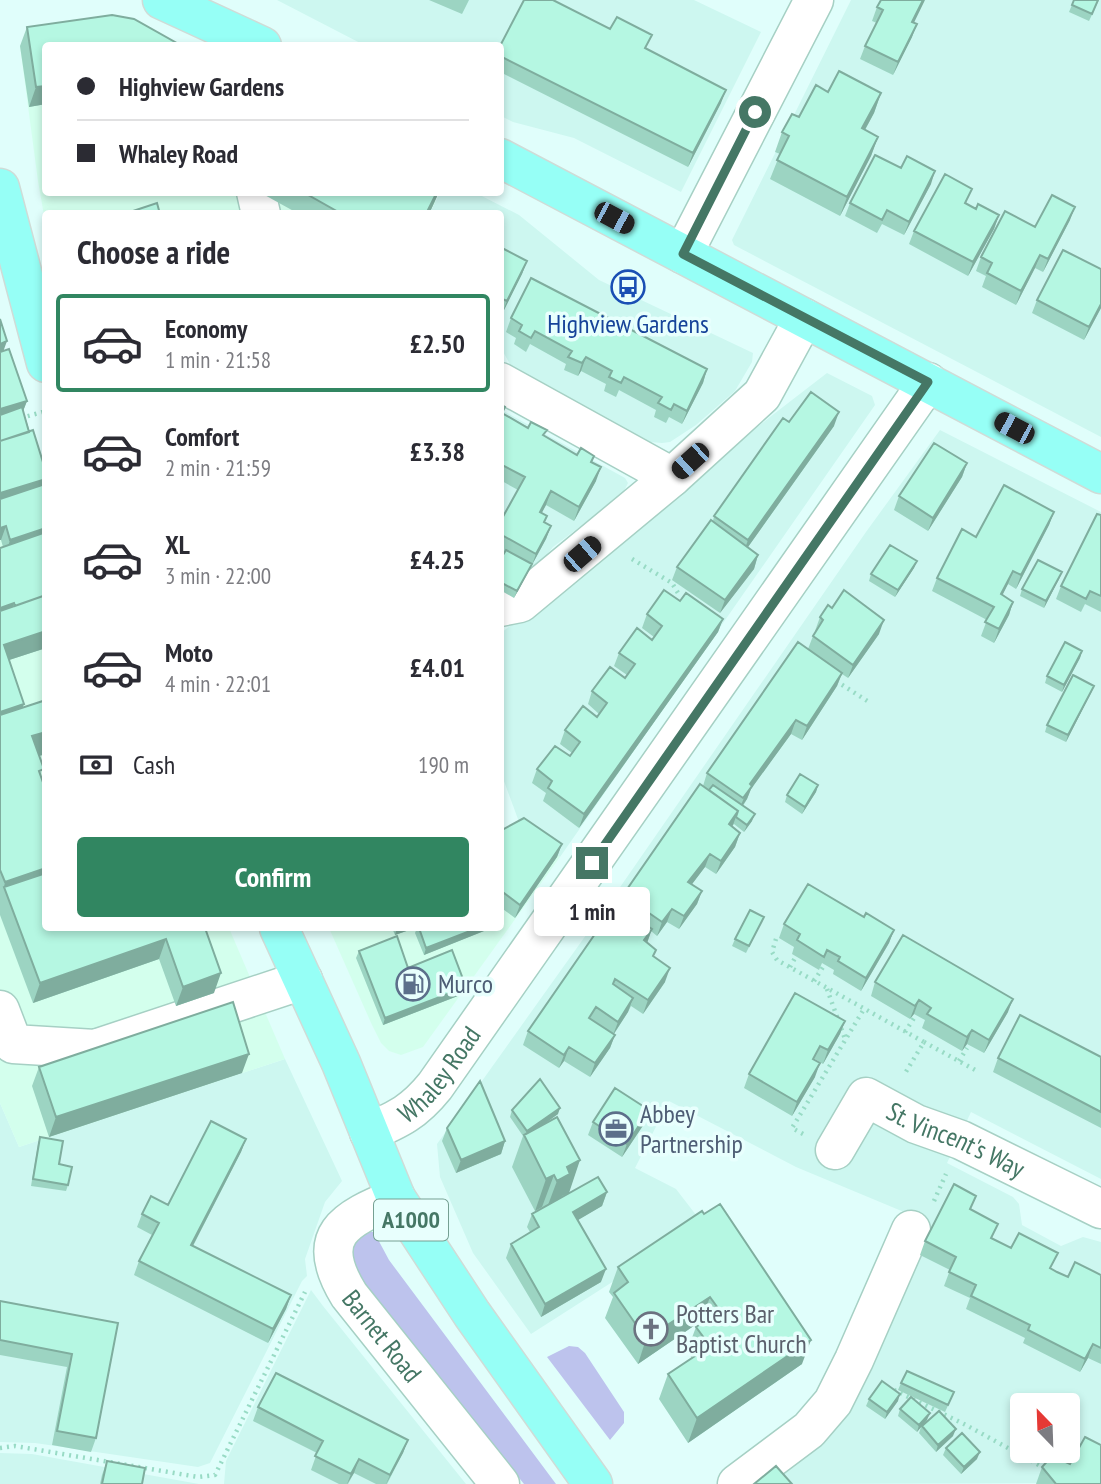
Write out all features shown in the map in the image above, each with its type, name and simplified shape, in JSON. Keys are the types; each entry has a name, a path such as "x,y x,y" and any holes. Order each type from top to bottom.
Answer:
{"main road":[{"path":"162,0 253,42"},
{"path":"504,160 1101,474"},
{"path":"0,188 7,248 42,351"},
{"name":"A1000","path":"280,931 396,1198 472,1314 593,1484"}],"street":[{"path":"683,254 803,4"},
{"path":"504,606 520,603 564,569 672,477 762,395 804,318"},
{"name":"Whaley Road","path":"369,1132 399,1119 420,1105 435,1086 928,382"},
{"path":"504,384 672,477"},
{"path":"0,1010 13,1044 95,1049 303,980"},
{"name":"St. Vincent's Way","path":"835,1150 866,1097 916,1124 961,1140 1101,1209"},
{"name":"Barnet Road","path":"396,1198 351,1219 340,1230 334,1244 336,1272 349,1294 500,1484"},
{"path":"737,1484 808,1430 833,1402 911,1230"}],"path":[{"path":"18,419 42,412"},
{"path":"835,680 869,702"},
{"path":"776,939 772,947 774,957 977,1071"},
{"path":"790,967 795,958"},
{"path":"814,981 823,967"},
{"path":"827,989 846,1039"},
{"path":"905,1032 914,1018"},
{"path":"833,1023 841,1028"},
{"path":"885,1108 925,1033"},
{"path":"958,1061 967,1048"},
{"path":"812,1072 822,1078"},
{"path":"911,1230 925,1223 961,1140"},
{"path":"0,1448 29,1448 198,1477 215,1475 308,1285 336,1272"},
{"path":"851,1367 1052,1472"}],"shaded area":[{"path":"277,0 694,0 761,32 681,192 574,138 504,118 504,42 358,42"},
{"path":"851,0 1101,0 1101,437 734,245 732,240"},
{"path":"42,43 42,196 427,196 436,201 431,210 43,210 20,46"},
{"path":"438,196 482,196 519,215 599,280 753,353 752,362 735,391 696,425 670,442 650,442 511,366 504,353 504,210 431,210"},
{"path":"0,360 42,486 42,931 230,931 285,1059 19,1147 0,1103"},
{"path":"827,373 872,396 875,405 560,857 522,830 504,781 504,631"},
{"path":"504,411 625,478 628,483 622,495 553,547 534,571 504,554"},
{"path":"940,430 1101,512 1101,1179 971,1112 947,1163 1013,1197 1019,1204 1022,1225 1061,1246 1083,1237 1101,1242 1101,1469 1063,1483 766,1484 928,1222 796,1167 669,1101 635,1168 676,1189 703,1224 531,1334 473,1253 440,1177 437,1144 616,893 866,532"},
{"path":"522,830 560,857 423,1047 401,1055 389,1051 381,1043 372,1025 330,931 504,931 504,839"},
{"path":"285,1059 342,1181 325,1202 305,1259 307,1276 302,1281 210,1463 198,1467 35,1443 0,1442 0,1103 19,1147"},
{"path":"366,1232 374,1232 389,1260 556,1484 524,1484 356,1277 351,1244"},
{"path":"311,1290 466,1484 224,1484 226,1461"},
{"path":"569,1346 578,1347 585,1353 624,1412 624,1423 610,1440 547,1357"},
{"path":"0,1453 32,1454 199,1484 0,1484"}],"building":[{"path":"524,0 553,0 610,29 617,17 652,35 645,48 726,90 693,153 504,58 502,42"},
{"path":"881,0 923,0 912,22 917,24 898,62 865,46 883,10 877,7"},
{"path":"1074,0 1098,0 1092,14 1072,5"},
{"path":"112,15 134,19 175,42 42,42 42,86 36,87 27,27"},
{"path":"839,71 881,93 862,128 878,137 847,197 777,160 789,136 782,132 792,114 799,117 816,85 828,92"},
{"path":"875,155 901,168 907,156 935,171 909,222 887,210 882,220 850,203"},
{"path":"945,174 972,189 965,203 976,209 978,204 999,215 973,262 914,231"},
{"path":"1052,195 1075,207 1048,259 1040,255 1021,291 987,273 992,263 981,257 1005,211 1035,227"},
{"path":"310,196 435,196 428,210 335,210"},
{"path":"157,203 159,210 136,210"},
{"path":"504,249 527,261 507,301 504,300"},
{"path":"1063,250 1101,269 1101,304 1089,327 1037,300"},
{"path":"531,278 707,369 687,411 674,404 671,410 658,403 662,397 624,377 621,383 609,377 612,371 586,357 582,363 568,357 572,351 535,331 531,338 519,331 522,325 511,318"},
{"path":"0,319 7,341 0,344"},
{"path":"9,349 27,401 0,409 0,352"},
{"path":"811,392 839,412 748,540 714,516 783,418 789,422"},
{"path":"22,407 29,432 0,441 0,415"},
{"path":"504,414 528,428 531,422 547,430 543,435 577,455 581,448 594,456 591,462 601,467 579,507 551,491 540,512 547,516 544,522 551,526 536,554 504,536 504,515 525,477 504,466"},
{"path":"33,430 42,459 42,480 0,493 0,441"},
{"path":"934,443 967,463 933,518 899,496"},
{"path":"42,485 42,529 10,540 6,526 0,528 0,499"},
{"path":"1004,485 1054,512 1021,575 1013,571 1001,594 1013,602 999,629 985,622 994,607 937,578 962,529 976,537"},
{"path":"1097,514 1101,515 1101,596 1090,591 1086,599 1061,586"},
{"path":"711,520 758,555 725,600 677,567"},
{"path":"42,533 42,596 0,608 0,548"},
{"path":"890,545 917,561 898,590 871,574"},
{"path":"506,550 532,564 517,591 504,584"},
{"path":"1038,560 1062,572 1046,601 1022,589"},
{"path":"664,590 680,601 686,593 723,619 584,814 548,788 552,781 537,769 555,746 570,756 580,742 565,730 583,706 597,717 607,703 592,691 610,667 625,678 635,664 619,653 637,628 652,640 662,626 647,614"},
{"path":"844,590 884,620 853,665 813,636 828,605 832,608"},
{"path":"42,596 42,632 4,645 24,704 0,712 0,611"},
{"path":"798,642 842,673 807,726 796,720 743,798 707,773"},
{"path":"1065,642 1082,651 1064,685 1047,676"},
{"path":"1073,675 1094,686 1068,735 1047,725"},
{"path":"42,701 42,733 32,736 42,764 42,770 39,771 42,780 42,869 5,882 0,870 0,715"},
{"path":"800,774 818,785 805,807 787,795"},
{"path":"700,784 738,811 729,824 740,833 721,861 710,854 688,882 702,891 684,916 672,909 662,922 623,895"},
{"path":"713,785 755,814 747,825 736,817 738,811 709,790"},
{"path":"524,818 562,844 520,905 504,893 504,829"},
{"path":"42,874 42,931 206,931 221,973 183,987 166,939 40,983 4,887"},
{"path":"808,884 864,917 866,913 894,930 866,978 838,961 840,957 827,950 824,957 797,940 800,934 784,924"},
{"path":"615,905 652,929 644,940 656,950 653,956 670,968 648,1000 615,979 613,984 633,998 618,1022 596,1007 589,1018 615,1035 595,1063 569,1047 564,1055 528,1031"},
{"path":"750,910 764,917 749,946 735,939"},
{"path":"420,931 470,931 426,948"},
{"path":"903,935 1013,999 989,1040 972,1030 967,1037 927,1014 931,1008 919,1000 915,1006 875,982"},
{"name":"Murco","path":"397,936 408,968 452,950 466,987 385,1018 359,951"},
{"path":"795,993 845,1021 828,1050 820,1046 813,1059 820,1063 797,1102 749,1074"},
{"path":"233,1002 249,1054 56,1117 39,1067"},
{"path":"1020,1015 1101,1057 1101,1112 998,1058"},
{"path":"540,1079 560,1108 527,1131 512,1110"},
{"path":"480,1081 505,1141 461,1160 447,1128"},
{"path":"615,1088 649,1110 627,1144 593,1122"},
{"path":"557,1117 580,1160 567,1167 570,1174 557,1181 554,1175 546,1179 524,1135"},
{"path":"211,1121 246,1139 191,1245 291,1295 273,1329 139,1261 159,1223 142,1214 151,1196 168,1205"},
{"path":"40,1137 63,1141 59,1164 72,1167 68,1185 33,1179"},
{"path":"598,1177 607,1192 573,1212 606,1269 545,1304 511,1244 539,1227 532,1214"},
{"path":"954,1184 976,1196 970,1209 998,1224 991,1238 1011,1248 1019,1233 1058,1253 1050,1268 1057,1272 1068,1277 1075,1262 1101,1275 1101,1348 1093,1344 1085,1359 1028,1330 1030,1325 971,1296 976,1285 949,1272 956,1257 925,1241"},
{"name":"Potters Bar Baptist Church","path":"720,1204 811,1340 697,1418 668,1374 710,1346 696,1327 720,1311 710,1297 646,1339 614,1293 628,1282 618,1267 702,1211 704,1214"},
{"path":"0,1301 118,1323 96,1438 57,1431 72,1354 0,1340"},
{"path":"907,1371 954,1392 948,1405 901,1383"},
{"path":"276,1373 408,1440 390,1475 359,1459 351,1474 315,1456 323,1441 258,1407"},
{"path":"882,1381 900,1394 887,1412 869,1399"},
{"path":"911,1397 930,1413 919,1425 900,1409"},
{"path":"939,1411 956,1429 938,1445 922,1426"},
{"path":"962,1433 980,1452 964,1467 946,1448"},
{"path":"1085,1437 1101,1445 1101,1484 1056,1484 1042,1467 1046,1463 1080,1463 1080,1446"},
{"path":"107,1461 145,1468 142,1484 102,1484"},
{"path":"776,1466 792,1484 754,1484"}],"place":[{"name":"Highview Gardens","path":"628,287"},
{"name":"Murco","path":"413,984"},
{"name":"Abbey Partnership","path":"616,1129"},
{"name":"Potters Bar Baptist Church","path":"651,1329"}],"route":[{"path":"592,863 928,382 683,254 755,112"}]}
